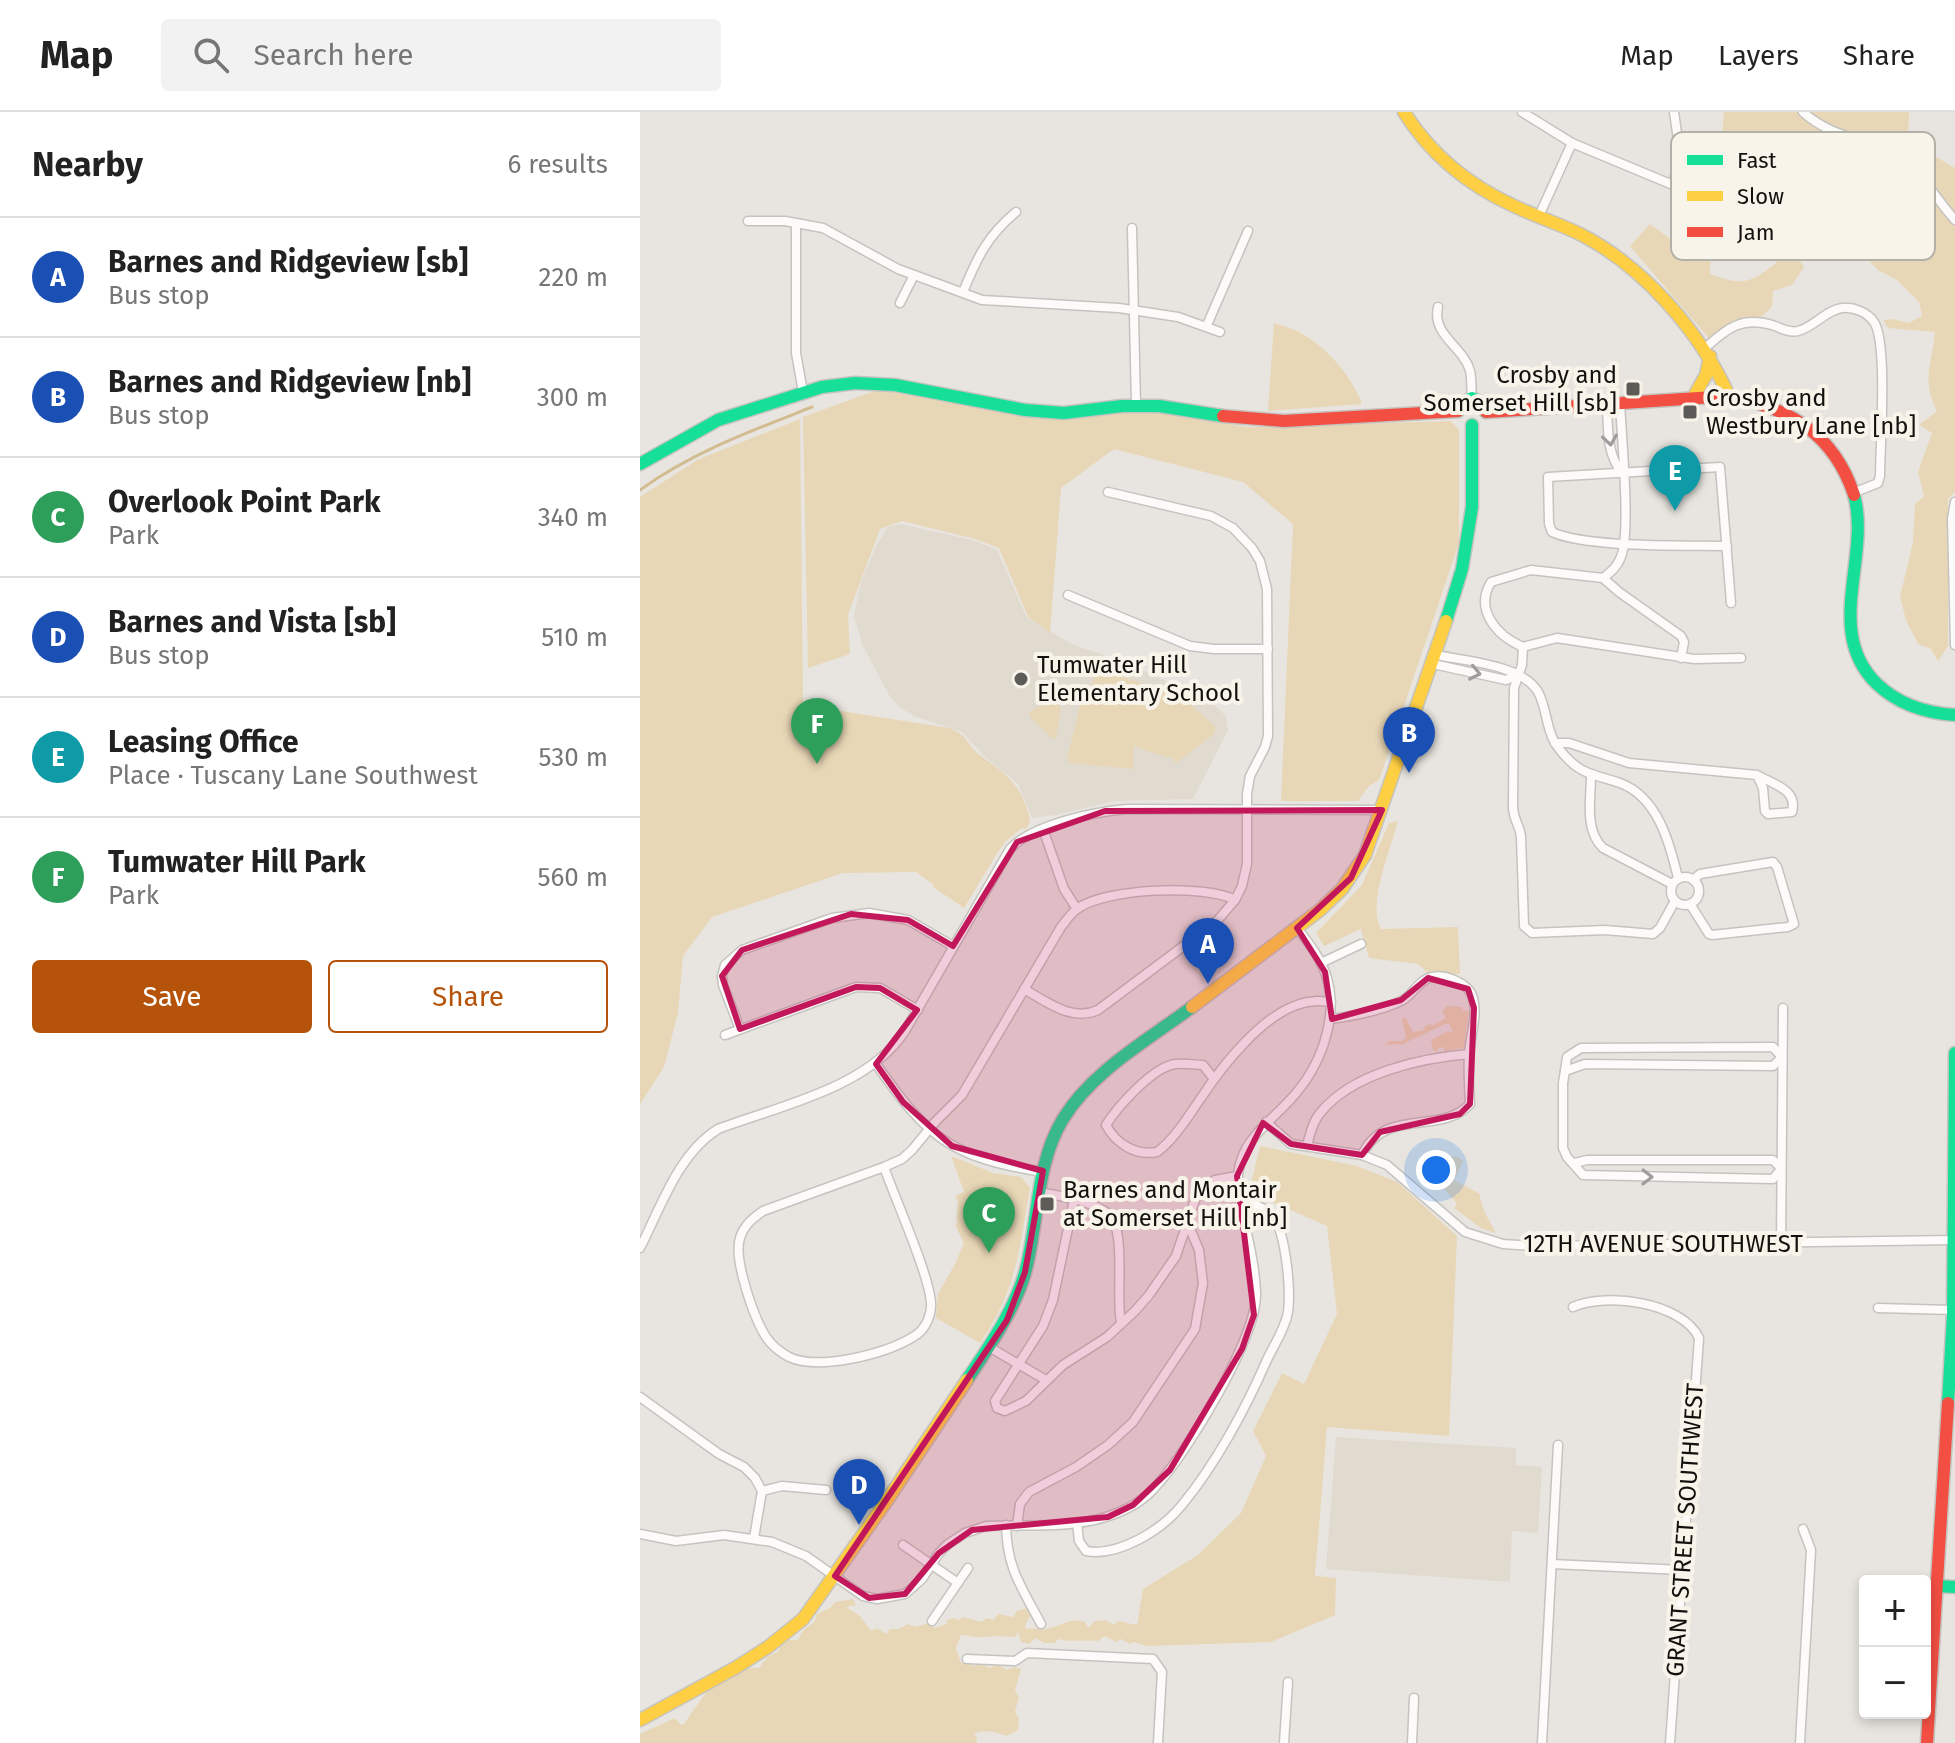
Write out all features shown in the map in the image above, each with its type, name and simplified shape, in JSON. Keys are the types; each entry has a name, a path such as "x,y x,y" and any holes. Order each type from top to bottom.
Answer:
{"street":[{"path":"1404,112 1446,164 1504,202 1593,240 1615,255 1642,279 1707,352 1722,374 1729,396"},
{"path":"1522,112 1572,143 1671,184"},
{"path":"1674,112 1677,132"},
{"path":"1803,112 1831,132"},
{"path":"1539,216 1572,143"},
{"path":"1935,195 1955,220"},
{"path":"963,292 978,257 995,230 1016,212"},
{"path":"748,221 796,223 823,228 898,269 982,300 1134,310 1178,317 1220,332"},
{"path":"796,223 796,353 803,392"},
{"path":"1132,228 1136,405"},
{"path":"1207,325 1248,231"},
{"path":"900,303 914,275"},
{"path":"1438,307 1436,315 1444,335 1463,356 1470,370 1472,398"},
{"path":"1693,398 1706,375 1707,352 1722,334 1746,321 1757,320 1789,332 1799,331 1834,310 1843,308 1865,313 1874,321 1881,346 1880,476 1878,483 1853,493"},
{"path":"640,464 718,420 803,392 855,383 895,385 1025,410 1064,413 1136,405 1284,421 1458,411"},
{"path":"1486,412 1729,396 1751,399 1795,416 1817,434 1833,453 1853,493 1858,527 1851,631 1857,652 1874,679 1904,705 1941,715 1955,715"},
{"path":"1472,398 1483,403 1486,412 1483,421 1472,425 1461,420 1458,411 1461,403 1472,398"},
{"path":"1603,578 1621,558 1625,543 1625,460 1613,402"},
{"path":"640,1720 768,1647 803,1619 835,1576 1007,1320 1021,1287 1042,1172 1055,1133 1065,1114 1088,1086 1297,928 1331,901 1351,878 1365,855 1382,810 1462,569 1472,507 1472,425"},
{"path":"1727,546 1625,543 1561,537 1552,532 1549,524 1548,477 1720,467 1727,546 1731,603"},
{"path":"1024,989 1068,1012 1093,1013 1217,921 1235,900 1246,871 1250,776 1268,736 1268,602 1260,561 1245,538 1223,521 1108,492"},
{"path":"1955,502 1952,519 1955,645"},
{"path":"1681,658 1684,642 1681,636 1603,578 1531,570 1491,582 1484,594 1487,615 1501,633 1523,647 1557,638 1681,658 1741,658"},
{"path":"1068,595 1190,646 1268,649"},
{"path":"1523,647 1514,700 1513,808 1514,822 1520,829 1521,837 1524,926 1527,931 1605,930 1653,934 1660,928 1675,901"},
{"path":"1434,660 1509,669 1535,686 1546,725 1570,762 1591,775 1630,787 1644,800 1665,833 1675,881 1671,892 1675,901 1683,905 1696,900 1699,892 1693,880 1685,877 1675,881 1603,848 1591,833 1591,775"},
{"path":"1555,743 1569,743 1629,763 1757,775 1792,796 1792,812 1768,814 1765,811 1763,788 1757,775"},
{"path":"640,1248 685,1159 703,1138 718,1129 848,1081 876,1064 898,1042 1010,849 1026,835 1116,810 1382,810"},
{"path":"1043,829 1058,875 1077,909"},
{"path":"1690,904 1712,935 1794,924 1773,862 1700,874 1693,880"},
{"path":"884,1167 930,1291 930,1317 914,1337 867,1354 819,1363 792,1358 777,1349 761,1327 739,1265 740,1236 753,1218 763,1211 902,1159 962,1095 1061,927 1077,909 1101,897 1131,892 1215,892 1235,900"},
{"path":"740,1029 722,976 725,965 742,950 832,918 869,913 908,920 953,946"},
{"path":"640,1534 676,1541 724,1535 754,1538 789,1547 869,1598 899,1596 922,1579 948,1544 965,1533 986,1526 1077,1523 1108,1517 1133,1505 1155,1488 1170,1470 1242,1349 1254,1315 1256,1293 1237,1176 1248,1143 1302,1086 1316,1060 1330,1019 1330,987 1321,963 1297,928"},
{"path":"1321,963 1361,944"},
{"path":"1330,1019 1393,1004 1408,996 1428,978 1440,976 1463,985 1471,992 1474,1020 1469,1054 1470,1104 1460,1114 1395,1126 1380,1132 1362,1155"},
{"path":"725,1035 856,987 880,988 918,1010"},
{"path":"1214,1079 1203,1065 1173,1064 1163,1068 1129,1097 1106,1125 1111,1134 1131,1150 1142,1154 1157,1152 1243,1046 1282,1011 1311,1001 1331,1002"},
{"path":"1781,1244 1783,1008"},
{"path":"1781,1169 1773,1179 1583,1175 1563,1148 1563,1083 1567,1057 1581,1048 1773,1047 1782,1057"},
{"path":"1927,1743 1953,1310 1955,1053"},
{"path":"1307,1146 1320,1112 1362,1082 1404,1065 1469,1054"},
{"path":"1565,1071 1585,1064 1773,1066 1782,1057"},
{"path":"876,1064 929,1131 952,1146 982,1159 1042,1172"},
{"name":"12TH AVENUE SOUTHWEST","path":"1266,1122 1291,1144 1362,1155 1387,1165 1465,1232 1503,1244 1781,1244 1954,1240"},
{"path":"1575,1163 1587,1160 1773,1160 1781,1169"},
{"path":"1074,1200 1053,1300 1043,1326 995,1401 997,1408 1005,1411 1026,1401 1063,1365 1107,1337 1149,1295 1167,1272 1196,1197 1207,1185 1225,1177 1237,1176"},
{"path":"1039,1192 1108,1212 1117,1224 1118,1308 1121,1322"},
{"path":"1077,1523 1079,1541 1086,1551 1096,1553 1129,1543 1170,1517 1196,1486 1258,1382 1288,1312 1288,1273 1276,1222 1269,1213 1254,1204 1240,1202"},
{"path":"1017,1526 1020,1504 1029,1492 1076,1467 1108,1445 1133,1422 1195,1329 1203,1283 1199,1250 1188,1223"},
{"name":"GRANT STREET SOUTHWEST","path":"1573,1307 1628,1300 1687,1320 1699,1338 1670,1743"},
{"path":"1878,1308 1953,1310"},
{"path":"989,1347 1046,1380"},
{"path":"640,1397 719,1454 744,1467 755,1478 762,1491 754,1538"},
{"path":"1542,1743 1558,1445"},
{"path":"762,1491 782,1486 826,1490"},
{"path":"1006,1525 1007,1553 1012,1568 1041,1624"},
{"path":"1800,1743 1811,1550 1803,1529"},
{"path":"903,1545 958,1583"},
{"path":"1552,1564 1682,1570"},
{"path":"932,1621 968,1568"},
{"path":"1937,1586 1955,1587"},
{"path":"967,1659 1015,1661 1027,1653 1153,1659 1162,1672 1158,1743"},
{"path":"1284,1743 1288,1682"},
{"path":"1412,1743 1414,1698"}],"highlighted area":[{"path":"1382,810 1351,878 1297,928 1325,972 1332,1019 1401,1000 1428,978 1468,989 1474,1008 1470,1104 1460,1114 1380,1132 1362,1155 1291,1144 1263,1123 1237,1176 1254,1315 1242,1349 1170,1470 1133,1505 1108,1517 972,1530 939,1553 905,1594 869,1598 835,1576 1007,1320 1025,1272 1043,1171 952,1146 903,1102 876,1064 917,1010 880,988 856,987 740,1029 722,976 742,950 851,914 908,920 953,946 1017,842 1105,811"}],"shaded area":[{"path":"1724,112 1909,112 1908,132 1722,132"},
{"path":"1935,156 1955,168 1955,492 1948,499 1948,646 1938,661 1931,649 1918,644 1906,620 1900,597 1913,542 1915,504 1924,496 1918,472 1932,433 1919,425 1937,411 1929,381 1935,332 1888,328 1883,320 1909,323 1922,316 1919,302 1897,280 1878,270 1868,260 1935,260"},
{"path":"1650,224 1671,239 1671,260 1711,260 1710,274 1721,278 1744,281 1759,276 1776,263 1775,260 1799,260 1804,267 1792,285 1773,291 1772,307 1757,320 1746,321 1712,342 1630,246"},
{"path":"1274,323 1299,332 1328,354 1351,383 1362,404 1268,411"},
{"path":"880,389 1024,417 1085,417 1136,409 1248,427 1451,421 1459,430 1459,543 1379,780 1369,786 1358,801 1281,801 1293,524 1243,482 1114,449 1061,488 1050,633 1028,617 999,548 902,521 880,529 848,615 850,654 808,668 803,417"},
{"path":"800,419 803,705 955,731 1013,783 1026,806 1029,823 1026,829 1022,828 1005,842 964,908 916,872 843,873 712,917 683,956 678,1013 664,1067 640,1104 640,497 697,460"},
{"name":"Tumwater Hill Elementary School","path":"901,524 976,541 997,550 1027,618 1074,645 1125,662 1211,702 1226,716 1228,730 1193,799 1114,801 1032,818 1018,784 984,756 962,732 914,716 899,707 889,695 862,644 854,616 861,582 877,544 888,527"},
{"path":"1098,668 1189,700 1215,726 1215,733 1176,763 1170,756 1168,758 1134,746 1133,769 1070,763 1067,759 1082,697 1087,698"},
{"path":"1054,700 1061,708 1056,737 1053,739 1030,717 1029,712"},
{"path":"1398,821 1378,891 1377,918 1381,929 1458,927 1460,974 1428,973 1418,964 1369,958 1361,929 1324,946 1316,933 1362,885 1389,823"},
{"path":"1447,1006 1469,1010 1464,1048 1433,1050 1431,1040 1448,1031 1453,1033 1449,1024 1403,1044 1382,1045 1388,1044 1388,1041 1402,1041 1406,1037 1402,1019 1405,1017 1413,1032 1425,1030 1424,1027 1446,1018 1442,1011"},
{"path":"1260,1146 1357,1166 1397,1182 1457,1236 1449,1436 1327,1427 1315,1576 1336,1578 1335,1615 1271,1642 1147,1646 1134,1642 1130,1644 1121,1639 1116,1642 1105,1636 1098,1641 1059,1639 1054,1643 1044,1643 1035,1638 1029,1644 1021,1642 1018,1632 1015,1637 961,1635 956,1648 961,1663 966,1661 973,1666 981,1664 989,1668 998,1665 1007,1670 1014,1667 1021,1669 1015,1690 1019,1698 1015,1711 1019,1719 1018,1730 1007,1735 974,1733 976,1743 640,1743 640,1734 675,1718 681,1725 685,1723 707,1691 733,1677 739,1668 759,1668 768,1656 778,1652 784,1640 798,1640 804,1629 815,1622 816,1615 835,1602 853,1599 856,1605 846,1607 860,1616 871,1631 877,1628 886,1634 890,1629 899,1629 908,1624 916,1627 929,1623 935,1628 954,1618 964,1617 982,1622 987,1618 994,1620 998,1614 1013,1617 1017,1611 1026,1608 1031,1614 1026,1629 1046,1629 1074,1621 1085,1622 1088,1628 1095,1621 1106,1620 1114,1625 1118,1621 1137,1625 1143,1589 1198,1555 1241,1513 1266,1456 1253,1431 1282,1373 1304,1384 1337,1314 1327,1226 1249,1192"},
{"path":"1441,1149 1463,1161 1454,1180 1480,1194 1483,1209 1496,1233 1481,1228 1454,1208 1457,1203 1442,1185 1438,1164 1431,1158 1441,1154"},
{"path":"951,1156 993,1173 1021,1177 1030,1188 1015,1269 1002,1305 980,1343 936,1318 938,1294 964,1243 956,1227 958,1201 955,1196 964,1192"},
{"path":"1336,1437 1516,1448 1516,1465 1542,1467 1538,1533 1512,1531 1510,1582 1326,1569"}],"waterway":[{"path":"640,490 702,453 812,407"}],"traffic: fast":[{"path":"640,464 718,420 822,387 855,383 895,385 1025,410 1064,413 1122,406 1159,406 1223,416"},
{"path":"1458,411 1461,403 1472,398 1483,403 1486,412"},
{"path":"1446,621 1462,569 1472,507 1472,425"},
{"path":"1854,495 1858,519 1850,618 1853,641 1861,663 1877,684 1903,703 1955,715"},
{"path":"967,1380 1000,1328 1020,1288 1030,1254 1042,1174 1063,1119 1105,1071 1192,1007"},
{"path":"1948,1403 1953,1314 1955,1053"},
{"path":"1937,1586 1955,1587"}],"traffic: slow":[{"path":"1404,112 1426,142 1466,178 1514,206 1582,235 1649,284 1703,348 1729,396"},
{"path":"1693,398 1706,375 1710,356"},
{"path":"1192,1007 1320,910 1342,889 1365,855 1446,621"},
{"path":"640,1720 735,1668 803,1619 967,1380"}],"traffic: jam":[{"path":"1486,412 1729,396 1771,408 1807,427 1835,455 1854,495"},
{"path":"1223,416 1284,421 1458,411"},
{"path":"1927,1743 1948,1403"}],"place":[{"name":"Crosby and Somerset Hill [sb]","path":"1633,389"},
{"name":"Crosby and Westbury Lane [nb]","path":"1690,412"},
{"name":"Leasing Office","path":"1675,511"},
{"name":"Tumwater Hill Elementary School","path":"1021,679"},
{"name":"Tumwater Hill Park","path":"817,764"},
{"name":"Barnes and Ridgeview [nb]","path":"1409,773"},
{"name":"Barnes and Ridgeview [sb]","path":"1208,984"},
{"name":"Barnes and Montair at Somerset Hill [nb]","path":"1047,1204"},
{"name":"Overlook Point Park","path":"989,1253"},
{"name":"Barnes and Vista [sb]","path":"859,1525"}]}
